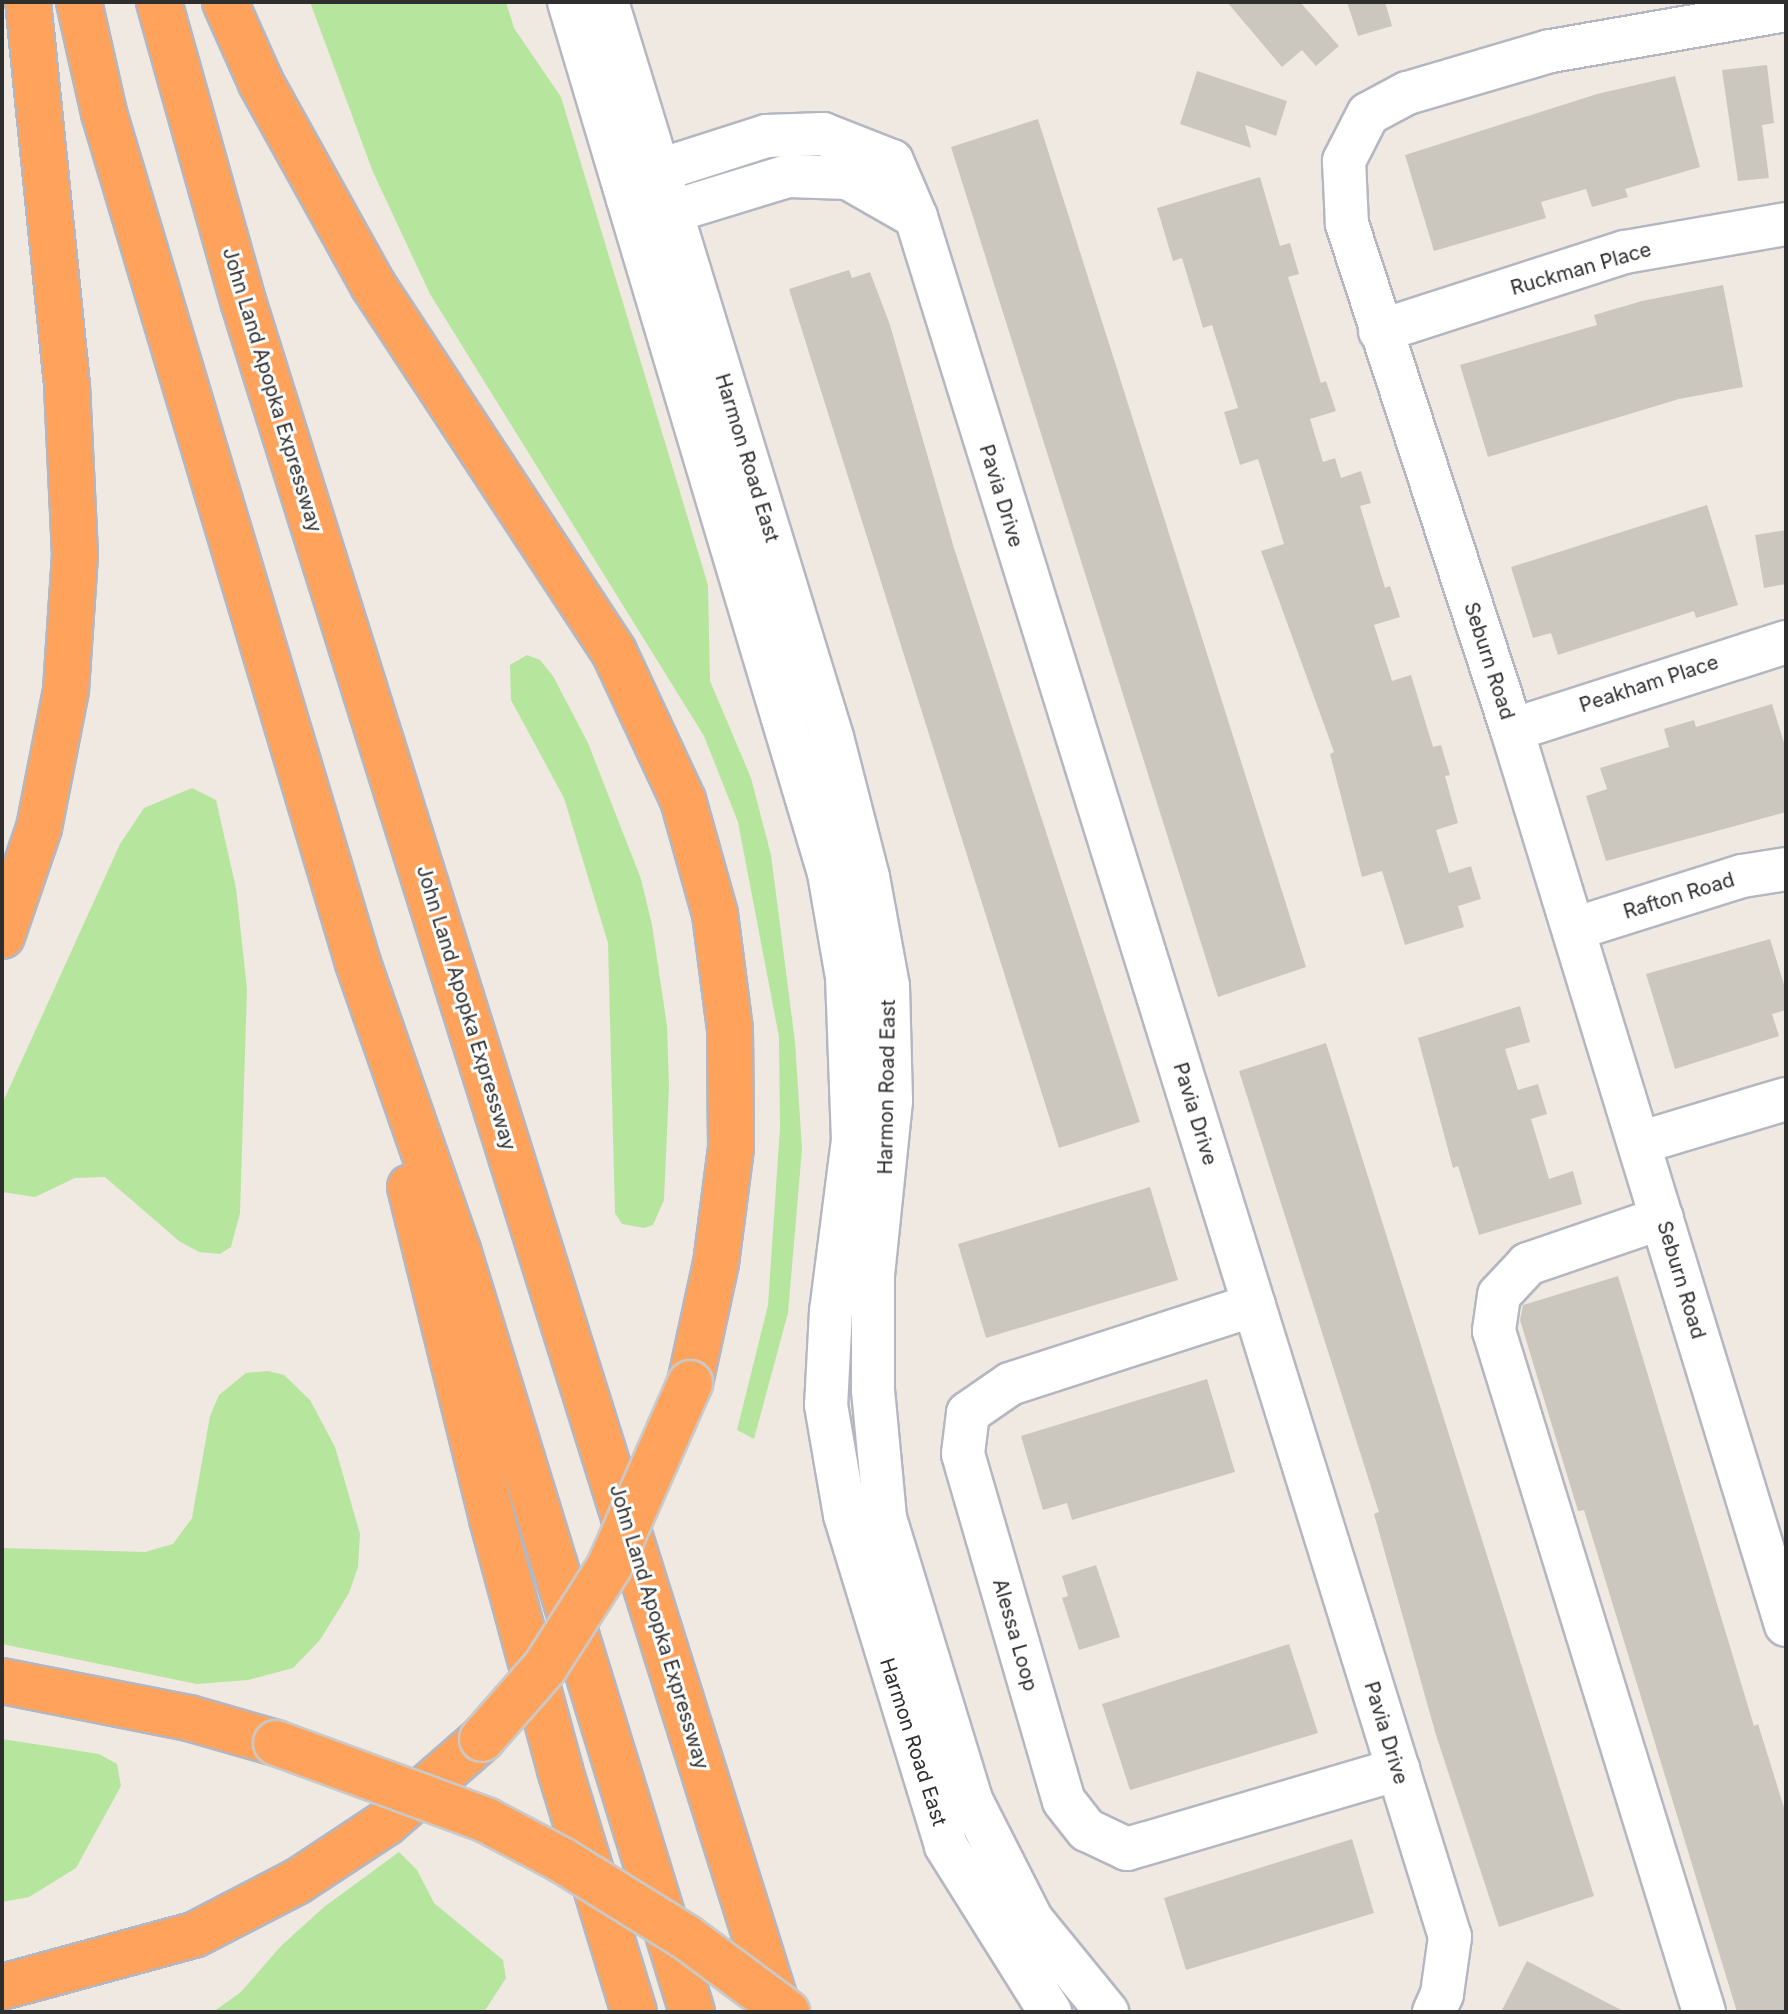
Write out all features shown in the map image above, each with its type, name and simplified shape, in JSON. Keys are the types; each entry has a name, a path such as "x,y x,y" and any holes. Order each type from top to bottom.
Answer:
{"highway":[{"path":"2,936 39,828 66,690 75,555 67,385 28,2"},
{"path":"79,2 104,113 358,963 458,1250 692,2012"},
{"name":"John Land Apopka Expressway","path":"159,2 244,304 779,2012"},
{"path":"2,1987 194,1935 285,1888 386,1823 482,1739 545,1667 609,1567 690,1383 720,1234 731,1148 730,1074 715,914 683,800 614,652 373,285 261,83 225,2"},
{"path":"358,963 492,1519 634,2012"},
{"path":"2,1681 189,1718 276,1743 397,1785 535,1846 686,1937 787,2012"}],"street":[{"name":"Harmon Road East","path":"569,2 643,185"},
{"name":"Harmon Road East","path":"607,2 643,185 808,789 847,977 853,1140 831,1311 826,1405 845,1515 946,1846 1050,2012"},
{"name":"Seburn Road","path":"1786,10 1722,10 1550,51 1407,93 1368,114 1344,161 1347,224 1512,730 1786,1625"},
{"name":"Pavia Drive","path":"643,185 766,136 823,134 892,161 916,217 1450,1937 1442,1994 1434,2012"},
{"path":"643,185 670,212 788,176 848,178 916,217"},
{"name":"Harmon Road East","path":"670,212 832,737 868,877 888,986 891,1101 873,1304 873,1390 885,1518 971,1800 1032,1920 1107,2012"},
{"name":"Ruckman Place","path":"1380,331 1625,252 1786,224"},
{"name":"Peakham Place","path":"1512,730 1786,642"},
{"name":"Rafton Road","path":"1574,929 1742,876 1786,869"},
{"path":"1639,1143 1786,1099"},
{"path":"1662,1218 1528,1264 1499,1295 1494,1331 1704,2012"},
{"name":"Alessa Loop","path":"1254,1305 1010,1384 968,1413 963,1454 1064,1801 1087,1830 1127,1849 1398,1769"}],"green space":[{"path":"310,2 506,2 514,28 561,97 708,585 710,681 751,778 771,855 795,1042 802,1149 788,1313 754,1439 737,1430 768,1305 780,1128 779,1037 738,822 704,736 430,294 373,172"},
{"path":"527,655 540,660 553,676 588,743 641,879 652,925 667,1026 669,1087 664,1200 653,1225 644,1228 622,1224 615,1213 608,943 564,798 511,700 510,665"},
{"path":"192,788 216,800 236,888 247,989 240,1213 231,1247 220,1254 199,1252 179,1241 105,1177 75,1178 35,1197 2,1192 2,1104 120,844 144,808"},
{"path":"268,1371 284,1375 310,1400 335,1447 360,1534 358,1567 349,1593 320,1640 293,1668 248,1680 197,1684 2,1644 2,1548 145,1552 173,1544 192,1518 210,1416 219,1395 246,1373"},
{"path":"2,1739 99,1754 117,1764 121,1786 76,1868 29,1897 2,1902"},
{"path":"399,1852 417,1870 434,1903 503,1960 506,1978 484,2012 213,2012 241,1992 281,1946 324,1907"}],"building":[{"path":"1227,2 1300,2 1339,46 1316,66 1302,50 1282,67"},
{"path":"1347,2 1385,2 1392,26 1358,36"},
{"path":"1767,65 1774,123 1762,125 1769,178 1738,181 1722,70"},
{"path":"1197,71 1287,101 1276,136 1245,125 1251,148 1180,124"},
{"path":"1675,76 1700,167 1625,189 1628,197 1592,207 1586,189 1541,202 1546,218 1434,251 1405,155 1597,94"},
{"path":"1038,119 1306,967 1218,997 951,147"},
{"path":"1260,177 1280,246 1290,243 1299,274 1288,277 1321,383 1326,381 1336,411 1310,419 1323,462 1335,458 1341,478 1361,471 1371,503 1360,506 1385,588 1390,586 1400,617 1374,625 1392,681 1411,675 1433,747 1441,745 1450,775 1445,776 1458,823 1436,830 1449,873 1471,866 1481,899 1458,906 1464,927 1405,945 1382,871 1362,877 1330,754 1334,752 1261,551 1284,544 1258,459 1240,465 1224,412 1238,408 1212,325 1203,328 1182,258 1173,261 1157,208"},
{"path":"849,270 852,278 870,272 890,325 954,548 1140,1122 1059,1148 789,289"},
{"path":"1723,285 1743,387 1679,399 1488,457 1460,365 1597,325 1594,315 1642,301"},
{"path":"1707,505 1738,605 1696,618 1694,611 1558,655 1551,633 1533,638 1511,567"},
{"path":"1786,530 1786,584 1764,588 1755,535"},
{"path":"1772,704 1786,749 1786,812 1606,861 1586,796 1607,789 1600,768 1669,747 1664,729 1694,720 1696,727"},
{"path":"1770,939 1786,991 1786,1010 1772,1014 1779,1036 1675,1069 1646,974"},
{"path":"1520,1006 1530,1042 1505,1049 1518,1090 1538,1084 1547,1114 1531,1119 1549,1179 1573,1171 1582,1204 1479,1235 1458,1166 1453,1168 1418,1038"},
{"path":"1326,1043 1594,1896 1499,1927 1436,1735 1374,1514 1379,1512 1239,1071"},
{"path":"1150,1187 1178,1280 986,1338 958,1244"},
{"path":"1618,1276 1754,1726 1758,1724 1786,1814 1786,2012 1737,2012 1584,1510 1578,1511 1520,1320 1523,1305"},
{"path":"1207,1379 1235,1472 1072,1520 1067,1503 1043,1510 1021,1436"},
{"path":"1096,1565 1120,1637 1079,1650 1062,1598 1068,1596 1062,1576"},
{"path":"1289,1644 1318,1733 1130,1790 1102,1704"},
{"path":"1352,1839 1374,1913 1186,1970 1164,1898"},
{"path":"1527,1961 1625,2012 1501,2012"}]}
